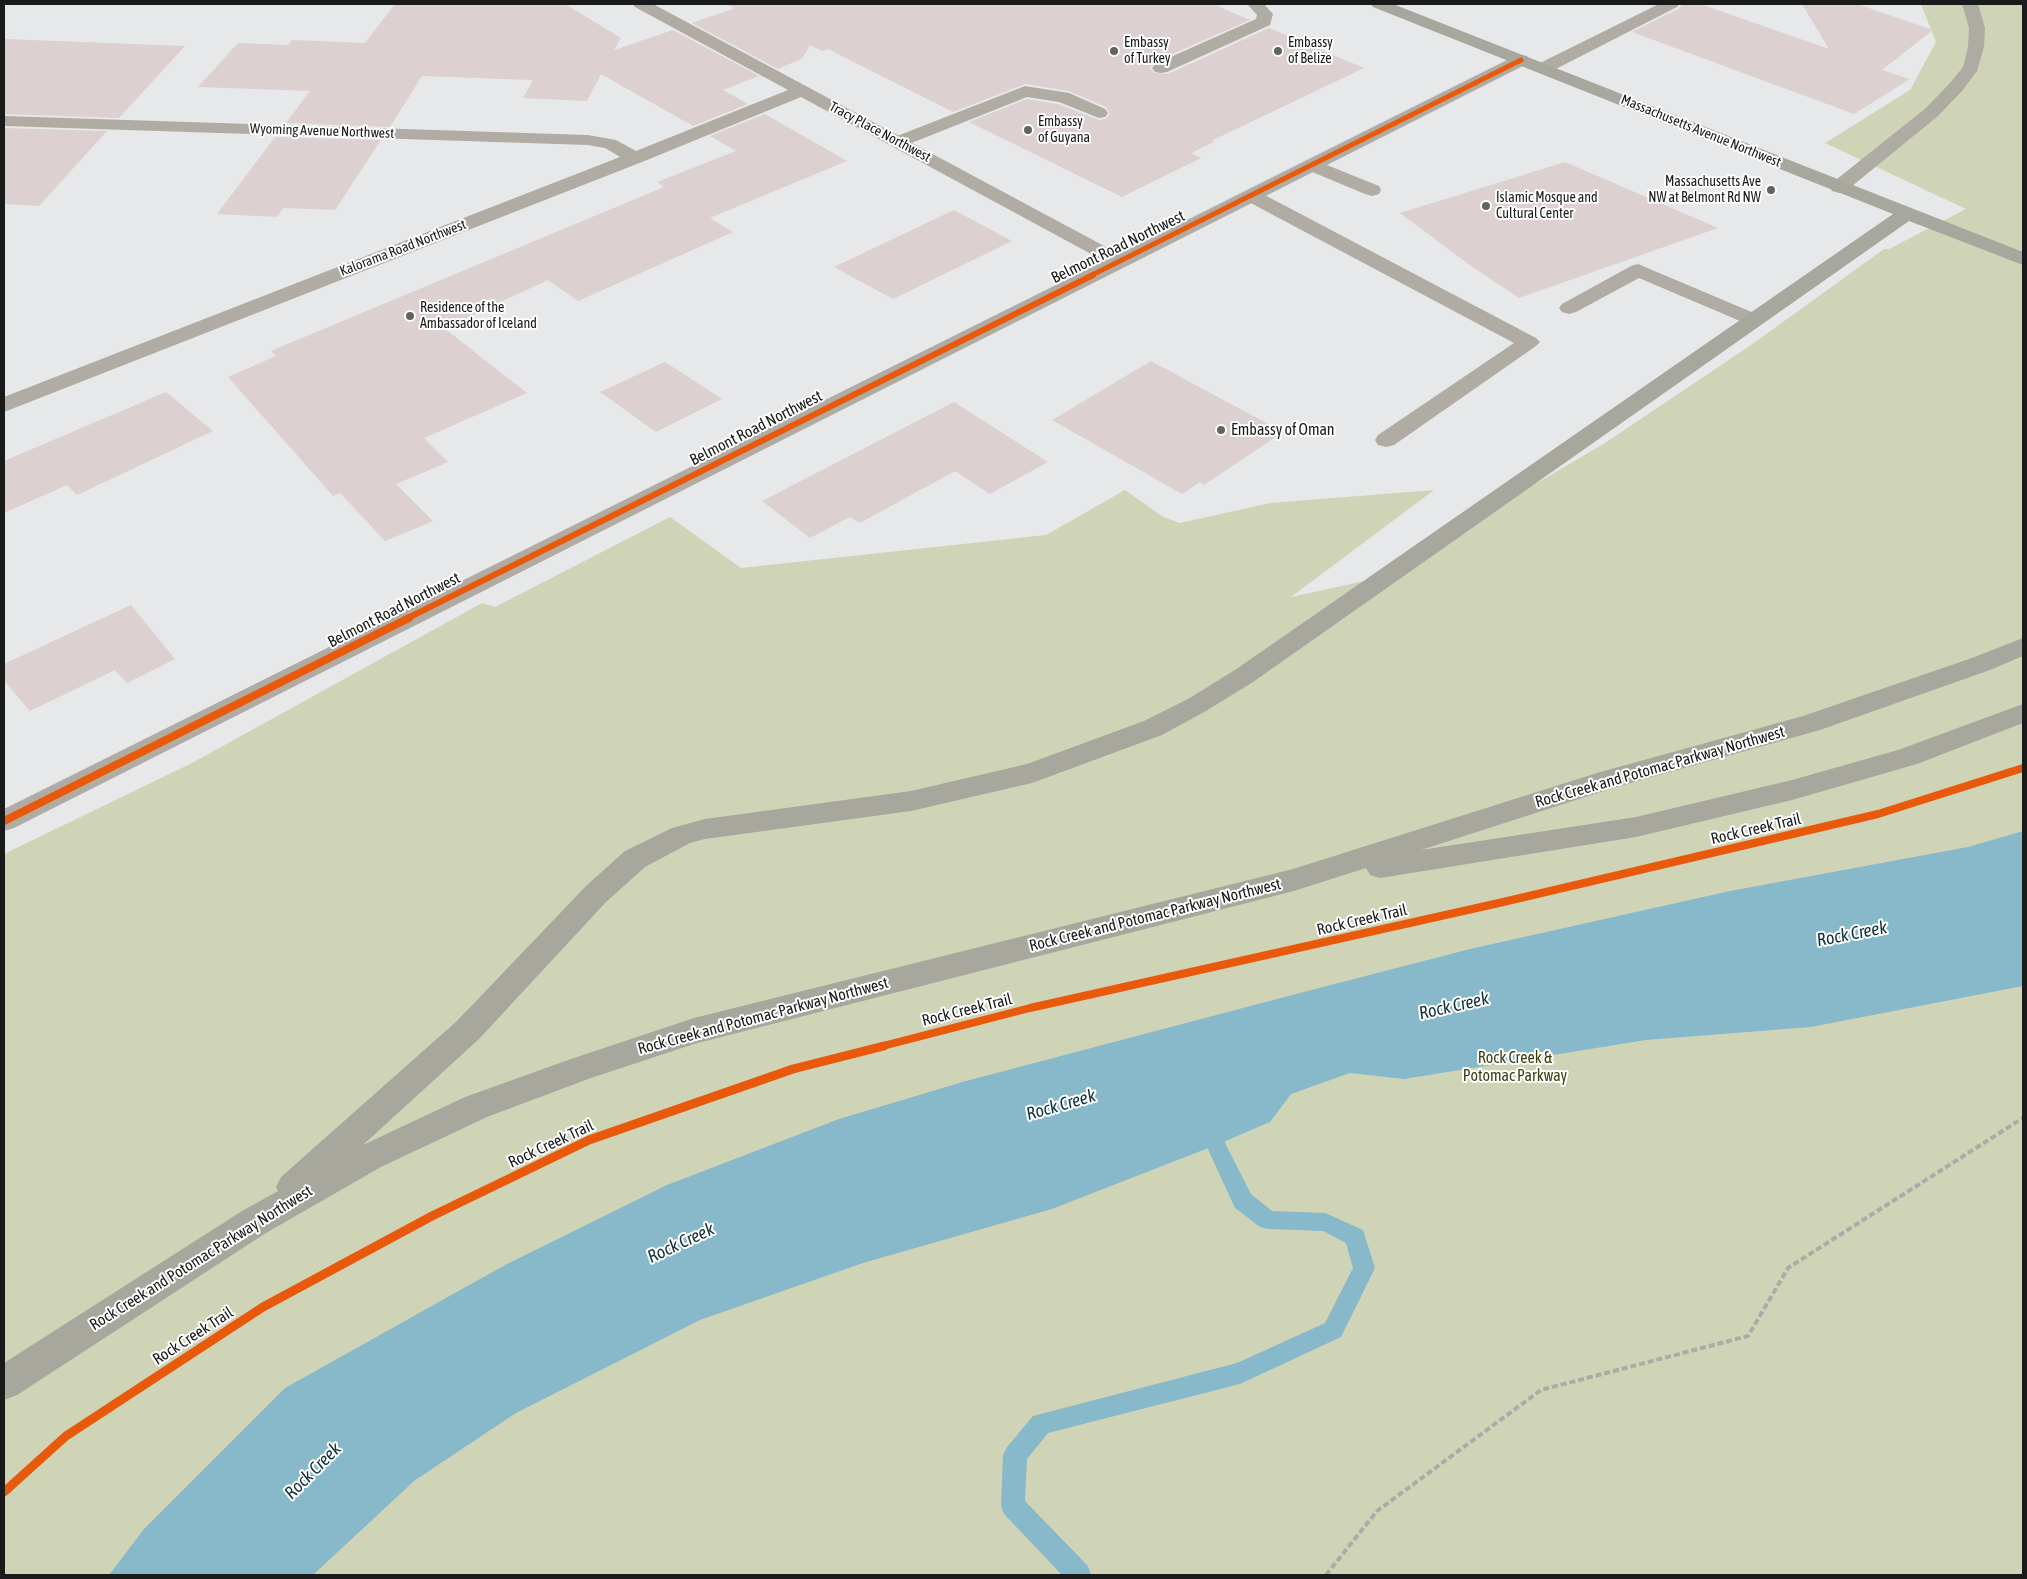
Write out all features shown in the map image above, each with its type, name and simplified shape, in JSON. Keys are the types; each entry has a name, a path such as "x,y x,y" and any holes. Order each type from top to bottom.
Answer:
{"main road":[{"name":"Massachusetts Avenue Northwest","path":"1379,4 2023,259"},
{"path":"254,1222 468,1030 596,894 635,859 682,835 705,829 911,801 1032,774 1153,728 1198,705 1244,676 1907,213"},
{"name":"Rock Creek and Potomac Parkway Northwest","path":"4,1383 254,1222 387,1149 476,1107 582,1068 694,1032 1294,880 1607,780 1811,723 1981,664 2023,646"},
{"name":"Rock Creek and Potomac Parkway Northwest","path":"1294,880 1636,826 1792,790 1907,757 2023,713"}],"street":[{"name":"Tracy Place Northwest","path":"641,4 1118,261"},
{"path":"1161,68 1264,22 1265,14 1255,4"},
{"path":"1544,68 1672,4"},
{"path":"1839,187 1932,112 1956,87 1971,67 1976,47 1977,28 1970,4"},
{"name":"Belmont Road Northwest","path":"4,821 1521,60"},
{"name":"Kalorama Road Northwest","path":"4,405 635,158 803,90"},
{"path":"898,142 1025,91 1062,97 1098,113"},
{"name":"Wyoming Avenue Northwest","path":"4,121 588,140 610,144 635,158"},
{"path":"1312,165 1372,190"},
{"path":"1252,196 1529,342 1386,440"},
{"path":"1569,308 1638,270 1754,320"}],"path":[{"path":"1326,1575 1377,1512 1541,1390 1748,1336 1788,1268 2023,1118"}],"green space":[{"name":"Rock Creek & Potomac Parkway","path":"1921,4 2023,4 2023,1575 4,1575 4,854 192,763 482,603 495,607 670,517 741,568 1046,535 1125,490 1163,517 1180,523 1270,503 1434,490 1291,597 1374,579 1605,443 1751,345 1884,249 1889,249 1966,209 1825,143 1910,90 1936,42"}],"water":[{"name":"Rock Creek","path":"2023,831 2023,986 1811,1027 1646,1040 1404,1079 1350,1073 1291,1094 1270,1122 1052,1209 863,1263 700,1320 516,1413 414,1481 313,1575 109,1575 144,1529 285,1388 505,1265 667,1185 839,1119 966,1081 1296,994 1470,949 1730,891 1968,847"}],"building":[{"path":"395,4 565,4 621,38 614,50 673,30 759,76 723,90 748,104 693,126 601,74 587,101 523,98 533,80 422,76 390,127 286,123 310,91 198,87 238,43 288,45 292,40 365,43"},
{"path":"726,4 1213,4 1250,20 1154,62 1150,68 1154,73 1168,74 1269,28 1364,68 1211,141 1214,142 1191,153 1201,158 1122,197 969,122 1027,99 1058,104 1099,120 1105,119 1110,114 1106,107 1069,91 1025,84 953,112 828,49 822,51 810,45 803,58 778,69 692,23 735,8"},
{"path":"1683,4 1700,4 1829,49 1802,4 1857,4 1933,30 1882,70 1910,79 1854,114 1632,32 1678,9"},
{"path":"4,39 185,46 119,118 4,114"},
{"path":"765,114 847,161 710,218 733,232 578,301 548,280 444,328 527,393 424,438 448,462 396,484 433,521 385,541 340,493 333,496 228,377 276,356 271,351 664,187 657,182 736,151 710,136"},
{"path":"4,128 107,131 39,206 4,204"},
{"path":"275,137 381,140 335,210 283,208 277,217 217,214"},
{"name":"Islamic Mosque and Cultural Center","path":"1565,162 1718,228 1519,298 1471,266 1400,213"},
{"path":"954,210 1012,241 893,299 834,267"},
{"name":"Embassy of Oman","path":"1151,361 1283,432 1204,485 1200,482 1182,494 1052,420"},
{"path":"665,362 722,399 656,432 600,392"},
{"path":"166,392 213,431 77,495 67,485 4,513 4,461"},
{"path":"954,402 1048,462 990,494 955,471 860,523 850,517 810,538 762,501"},
{"path":"131,605 175,659 127,683 115,670 30,711 4,681 4,664"}],"waterway":[{"path":"1079,1575 1013,1506 1015,1455 1041,1424 1240,1373 1333,1330 1364,1268 1355,1237 1325,1222 1268,1220 1243,1201 1216,1145 1211,1124"}],"cycle path":[{"path":"4,821 1521,60"},
{"name":"Rock Creek Trail","path":"4,1492 66,1436 263,1307 432,1216 589,1140 793,1069 1030,1008 1499,903 1878,814 2023,768"}],"place":[{"name":"Embassy of Turkey","path":"1114,51"},
{"name":"Embassy of Belize","path":"1278,51"},
{"name":"Embassy of Guyana","path":"1028,130"},
{"name":"Massachusetts Ave NW at Belmont Rd NW","path":"1771,190"},
{"name":"Islamic Mosque and Cultural Center","path":"1486,206"},
{"name":"Residence of the Ambassador of Iceland","path":"410,316"},
{"name":"Embassy of Oman","path":"1221,430"}]}
